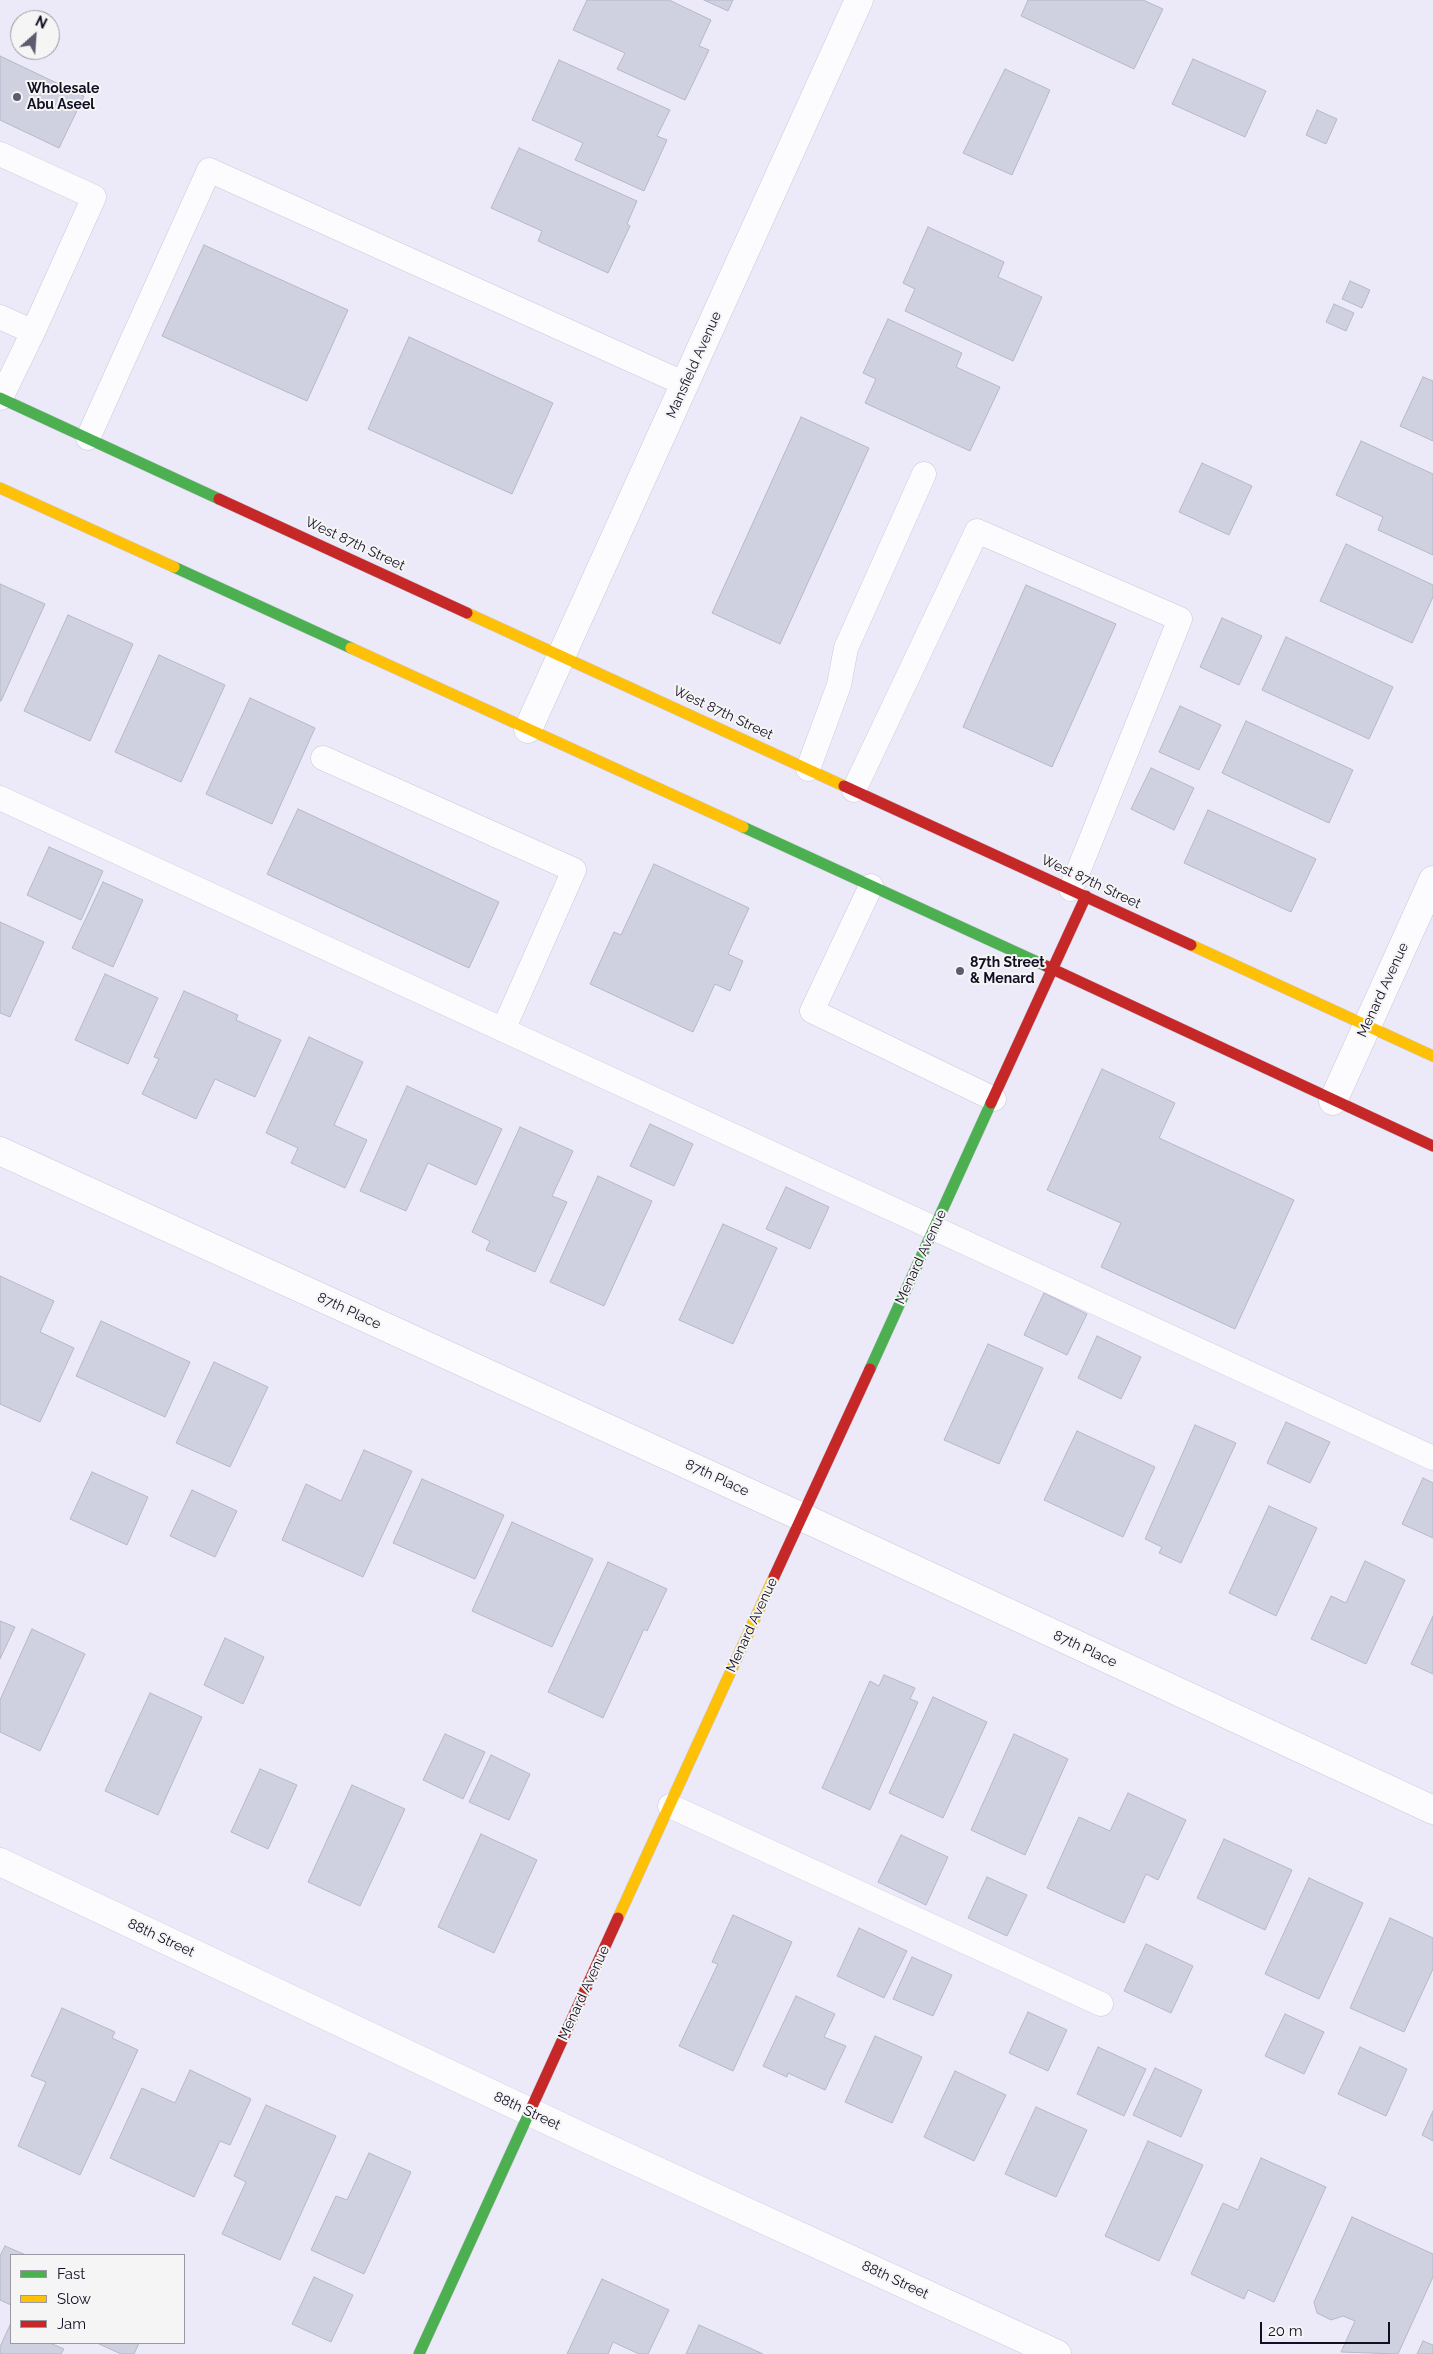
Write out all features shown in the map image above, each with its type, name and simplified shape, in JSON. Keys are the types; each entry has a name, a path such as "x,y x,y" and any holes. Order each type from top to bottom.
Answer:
{"main road":[{"name":"West 87th Street","path":"1,398 1433,1056"},
{"path":"0,488 1053,969 1433,1146"},
{"name":"Menard Avenue","path":"419,2354 1053,969 1079,893"}],"street":[{"name":"Mansfield Avenue","path":"528,729 859,0"},
{"name":"Menard Avenue","path":"1333,1101 1433,880"},
{"name":"87th Place","path":"0,1152 802,1517 1433,1810"},
{"name":"88th Street","path":"0,1862 530,2112 1057,2354"}],"lane":[{"path":"0,154 94,197 1,398"},
{"path":"88,438 209,170 685,384"},
{"path":"0,317 33,332"},
{"path":"808,769 839,685 846,648 924,474"},
{"path":"854,790 977,531 1180,620 1079,893"},
{"path":"323,758 574,870 503,1030"},
{"path":"0,798 1433,1458"},
{"path":"871,886 812,1011 994,1098"},
{"path":"670,1806 1101,2004"}],"building":[{"path":"587,0 669,0 711,20 699,46 709,50 685,100 617,69 625,53 573,30"},
{"path":"704,0 733,0 728,11"},
{"path":"1028,0 1143,0 1163,9 1134,69 1021,16"},
{"path":"0,56 84,96 59,148 0,120"},
{"path":"1193,59 1266,91 1245,137 1172,104"},
{"path":"559,60 670,110 657,136 667,140 644,191 575,160 583,143 532,120"},
{"path":"1005,69 1050,90 1012,175 963,153"},
{"path":"1317,110 1337,119 1326,144 1306,135"},
{"path":"519,148 637,201 627,224 630,226 608,273 538,241 542,231 491,208"},
{"path":"928,227 1004,262 998,277 1042,297 1013,361 905,311 915,289 903,283"},
{"path":"204,245 348,310 307,401 162,336"},
{"path":"1350,281 1370,290 1362,308 1342,299"},
{"path":"1334,304 1354,313 1346,331 1326,322"},
{"path":"888,319 962,353 956,367 1000,387 970,451 865,403 876,379 863,373"},
{"path":"409,337 553,403 512,494 368,429"},
{"path":"1423,377 1433,381 1433,441 1400,426"},
{"path":"801,417 869,448 780,644 712,613"},
{"path":"1361,441 1433,474 1433,555 1378,530 1383,517 1336,495"},
{"path":"1202,463 1252,486 1229,535 1179,512"},
{"path":"1346,544 1433,585 1433,597 1412,643 1320,601"},
{"path":"0,584 45,604 1,701 0,701"},
{"path":"1026,585 1116,624 1052,767 963,727"},
{"path":"68,615 133,644 90,741 24,711"},
{"path":"1222,618 1262,636 1239,685 1200,667"},
{"path":"1286,637 1393,687 1369,739 1262,690"},
{"path":"159,655 225,685 181,782 115,752"},
{"path":"250,698 315,728 272,824 206,794"},
{"path":"1180,706 1221,725 1199,770 1159,752"},
{"path":"1246,721 1353,770 1329,823 1222,773"},
{"path":"1151,768 1194,788 1174,830 1131,809"},
{"path":"298,809 499,902 469,968 267,874"},
{"path":"1208,810 1316,859 1291,912 1184,863"},
{"path":"49,847 103,871 81,920 27,895"},
{"path":"654,864 749,908 728,954 743,961 730,991 715,984 693,1032 590,984 614,932 621,935"},
{"path":"103,882 143,900 113,967 72,948"},
{"path":"0,922 44,942 10,1017 0,1013"},
{"path":"105,974 158,998 128,1064 75,1040"},
{"path":"184,991 238,1015 236,1020 281,1040 255,1097 215,1079 196,1119 142,1094 159,1059 154,1057"},
{"path":"309,1037 363,1062 334,1125 367,1140 345,1188 291,1163 298,1148 266,1133"},
{"path":"1102,1069 1175,1103 1159,1138 1294,1200 1235,1329 1101,1267 1121,1223 1047,1190"},
{"path":"407,1086 502,1129 476,1185 428,1163 406,1211 360,1191"},
{"path":"650,1124 693,1144 674,1186 630,1166"},
{"path":"520,1127 573,1151 552,1196 567,1202 535,1272 486,1250 490,1241 472,1232"},
{"path":"598,1176 652,1201 604,1306 550,1282"},
{"path":"786,1187 829,1207 810,1249 766,1229"},
{"path":"723,1224 777,1248 733,1344 679,1320"},
{"path":"0,1276 54,1301 40,1332 74,1348 40,1422 0,1404"},
{"path":"1044,1293 1087,1314 1067,1355 1024,1335"},
{"path":"101,1321 190,1362 165,1417 76,1376"},
{"path":"1097,1336 1141,1357 1121,1399 1078,1378"},
{"path":"988,1344 1043,1368 999,1464 944,1440"},
{"path":"214,1362 268,1387 230,1467 176,1443"},
{"path":"1286,1422 1330,1442 1310,1483 1267,1463"},
{"path":"1195,1425 1236,1443 1181,1563 1159,1553 1162,1547 1145,1539"},
{"path":"1077,1431 1155,1467 1123,1537 1044,1500"},
{"path":"364,1450 412,1471 363,1577 282,1540 306,1484 341,1501"},
{"path":"92,1472 148,1497 127,1545 70,1519"},
{"path":"1423,1478 1433,1483 1433,1538 1402,1524"},
{"path":"422,1479 504,1515 475,1579 393,1543"},
{"path":"192,1490 237,1511 215,1557 170,1536"},
{"path":"1269,1506 1317,1528 1276,1616 1229,1593"},
{"path":"512,1522 593,1559 552,1647 472,1611"},
{"path":"1365,1561 1405,1580 1366,1664 1311,1639 1331,1596 1346,1603"},
{"path":"608,1562 667,1589 647,1631 644,1629 603,1718 548,1692"},
{"path":"1433,1616 1433,1674 1411,1664"},
{"path":"0,1621 15,1627 0,1659"},
{"path":"32,1629 85,1654 40,1751 0,1732 0,1700"},
{"path":"225,1638 264,1657 243,1704 204,1685"},
{"path":"884,1675 915,1688 910,1699 918,1702 870,1810 822,1788 870,1681 879,1686"},
{"path":"150,1693 202,1717 158,1815 105,1791"},
{"path":"933,1697 987,1722 943,1818 889,1793"},
{"path":"445,1734 485,1752 463,1799 423,1780"},
{"path":"1014,1734 1068,1759 1025,1855 971,1830"},
{"path":"491,1755 530,1774 509,1820 469,1802"},
{"path":"260,1769 297,1785 268,1849 231,1832"},
{"path":"352,1785 405,1809 360,1906 308,1882"},
{"path":"1128,1793 1186,1820 1158,1880 1146,1874 1124,1923 1047,1888 1079,1817 1110,1831"},
{"path":"481,1834 537,1860 494,1953 438,1927"},
{"path":"901,1835 948,1857 926,1905 878,1882"},
{"path":"1224,1839 1292,1870 1265,1930 1197,1898"},
{"path":"987,1877 1027,1895 1007,1936 968,1918"},
{"path":"1309,1878 1363,1903 1319,1999 1265,1974"},
{"path":"733,1915 792,1942 733,2071 679,2046 718,1964 712,1962"},
{"path":"1390,1918 1433,1938 1433,1969 1404,2032 1350,2008"},
{"path":"859,1928 907,1951 884,1998 837,1976"},
{"path":"1146,1944 1193,1966 1171,2013 1124,1991"},
{"path":"912,1957 952,1975 933,2016 893,1999"},
{"path":"796,1996 835,2014 824,2037 846,2046 825,2090 788,2073 787,2077 763,2066"},
{"path":"62,2008 115,2032 112,2038 138,2050 80,2175 18,2146 46,2082 31,2076"},
{"path":"1028,2012 1067,2030 1048,2071 1009,2053"},
{"path":"1285,2014 1324,2032 1304,2074 1265,2056"},
{"path":"875,2036 922,2057 892,2123 845,2102"},
{"path":"1098,2047 1146,2069 1124,2116 1077,2094"},
{"path":"1360,2047 1407,2069 1386,2116 1338,2094"},
{"path":"1155,2068 1202,2090 1181,2137 1133,2115"},
{"path":"190,2070 251,2099 230,2145 220,2141 194,2197 110,2158 142,2088 175,2103"},
{"path":"955,2071 1006,2095 974,2161 924,2137"},
{"path":"266,2105 336,2136 280,2260 222,2234 246,2182 234,2176"},
{"path":"1036,2107 1087,2130 1056,2197 1005,2174"},
{"path":"1433,2111 1433,2141 1422,2135"},
{"path":"1148,2141 1203,2165 1159,2261 1105,2236"},
{"path":"369,2153 411,2172 364,2274 311,2250 336,2196 347,2200"},
{"path":"1261,2158 1326,2187 1274,2302 1248,2290 1244,2299 1191,2274 1223,2203 1238,2210"},
{"path":"1352,2217 1433,2254 1433,2277 1398,2354 1341,2352 1355,2321 1343,2316 1331,2320 1317,2313 1314,2302"},
{"path":"5,2246 24,2254 10,2254 10,2305 0,2300 0,2256"},
{"path":"314,2277 353,2295 331,2342 292,2324"},
{"path":"602,2279 669,2310 648,2354 639,2354 613,2342 608,2354 567,2354"},
{"path":"10,2325 10,2344 52,2344 64,2349 61,2354 0,2354 0,2347"},
{"path":"699,2325 763,2354 686,2354"},
{"path":"1423,2341 1433,2345 1433,2354 1417,2354"},
{"path":"99,2344 139,2344 134,2354 121,2354"}],"traffic: fast":[{"path":"0,398 219,499"},
{"path":"174,567 351,648"},
{"path":"743,827 1046,966"},
{"path":"870,1369 991,1103"},
{"path":"419,2354 530,2111"}],"traffic: slow":[{"path":"0,488 174,567"},
{"path":"467,613 844,786"},
{"path":"351,648 743,827"},
{"path":"1191,945 1433,1056"},
{"path":"618,1918 774,1577"}],"traffic: jam":[{"path":"219,499 467,613"},
{"path":"844,786 1191,945"},
{"path":"991,1103 1086,896"},
{"path":"1046,966 1433,1146"},
{"path":"774,1577 870,1369"},
{"path":"530,2111 618,1918"}],"place":[{"name":"Wholesale Abu Aseel","path":"17,97"},
{"name":"87th Street & Menard","path":"960,971"}]}
